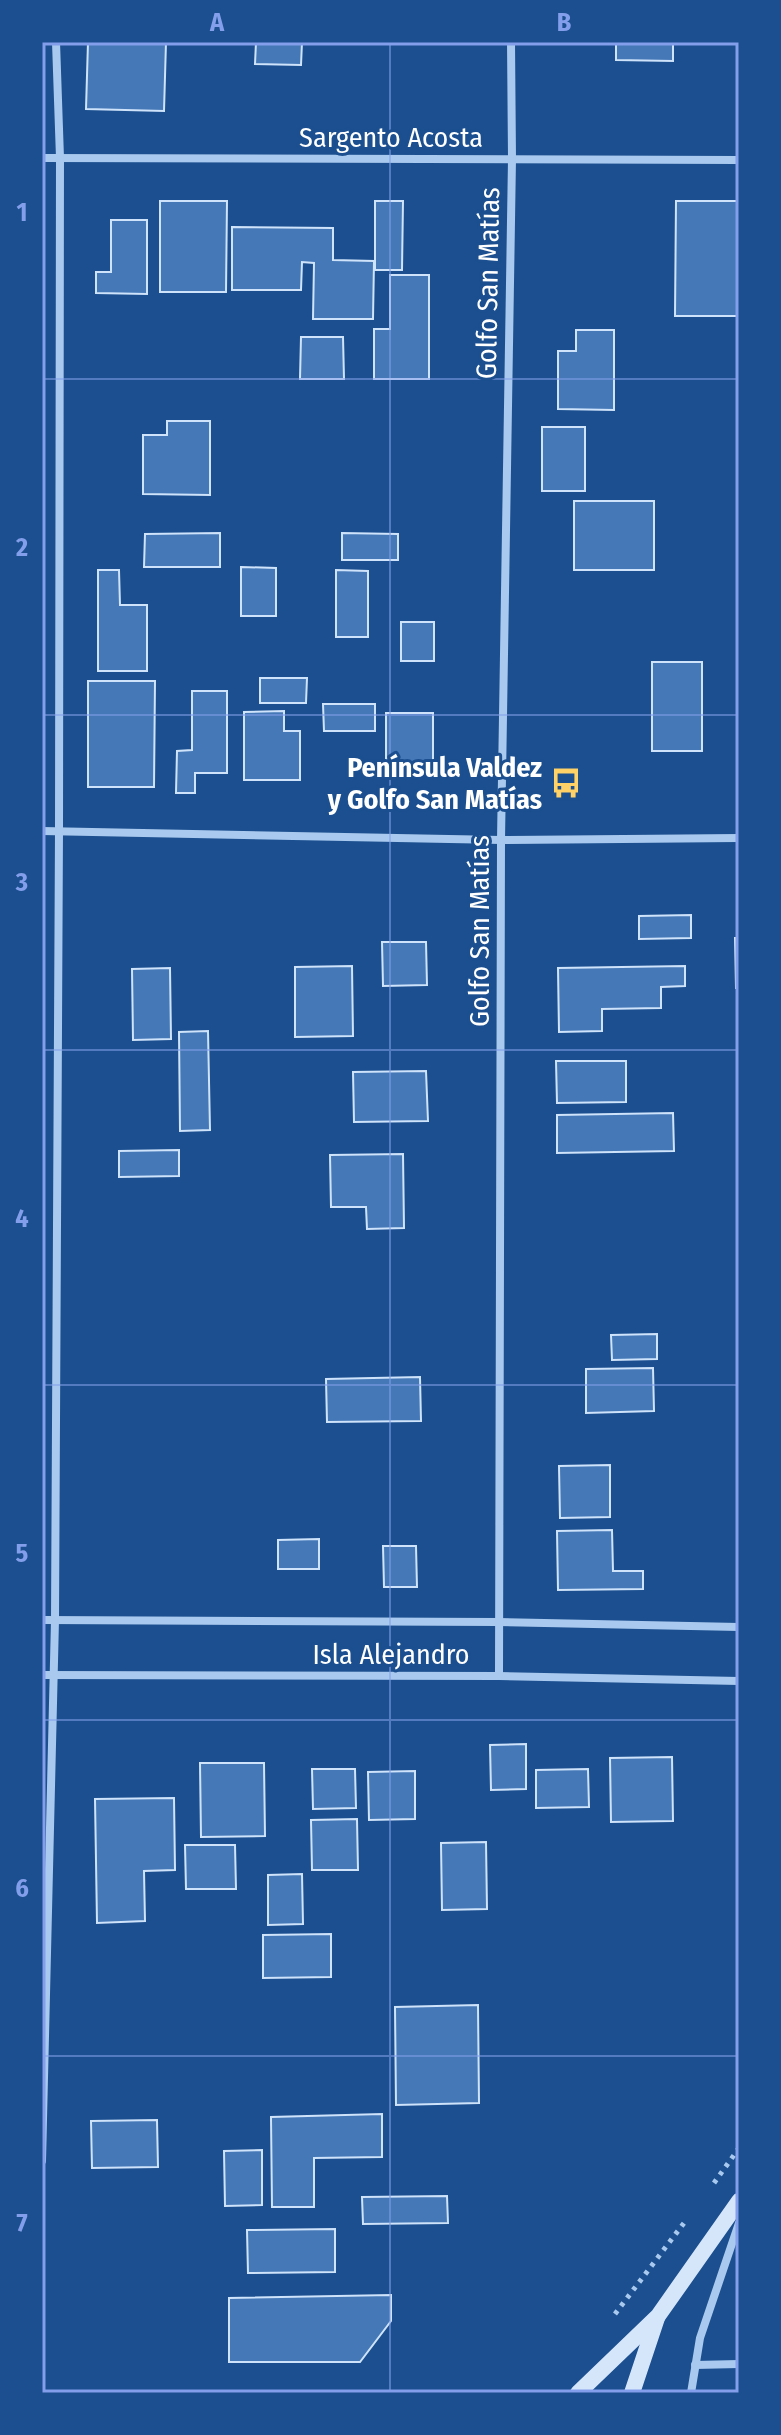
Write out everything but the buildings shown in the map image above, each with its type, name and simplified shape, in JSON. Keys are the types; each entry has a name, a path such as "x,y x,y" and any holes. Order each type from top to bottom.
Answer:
{"main road":[{"path":"578,2393 658,2316 739,2201"},
{"path":"632,2393 658,2316"}],"street":[{"path":"42,2161 55,1620 60,158 56,42"},
{"name":"Golfo San Matías","path":"499,1676 501,840 512,159 511,42"},
{"name":"Sargento Acosta","path":"42,158 739,160"},
{"path":"42,831 501,840 739,838"},
{"name":"Isla Alejandro","path":"42,1620 498,1622 739,1627"},
{"name":"Isla Alejandro","path":"42,1675 499,1676 739,1681"},
{"path":"691,2393 700,2338 739,2223"},
{"path":"695,2365 739,2364"}],"path":[{"path":"712,2184 739,2148"},
{"path":"613,2315 686,2221"}],"place":[{"name":"Península Valdez y Golfo San Matías","path":"566,783"}]}
